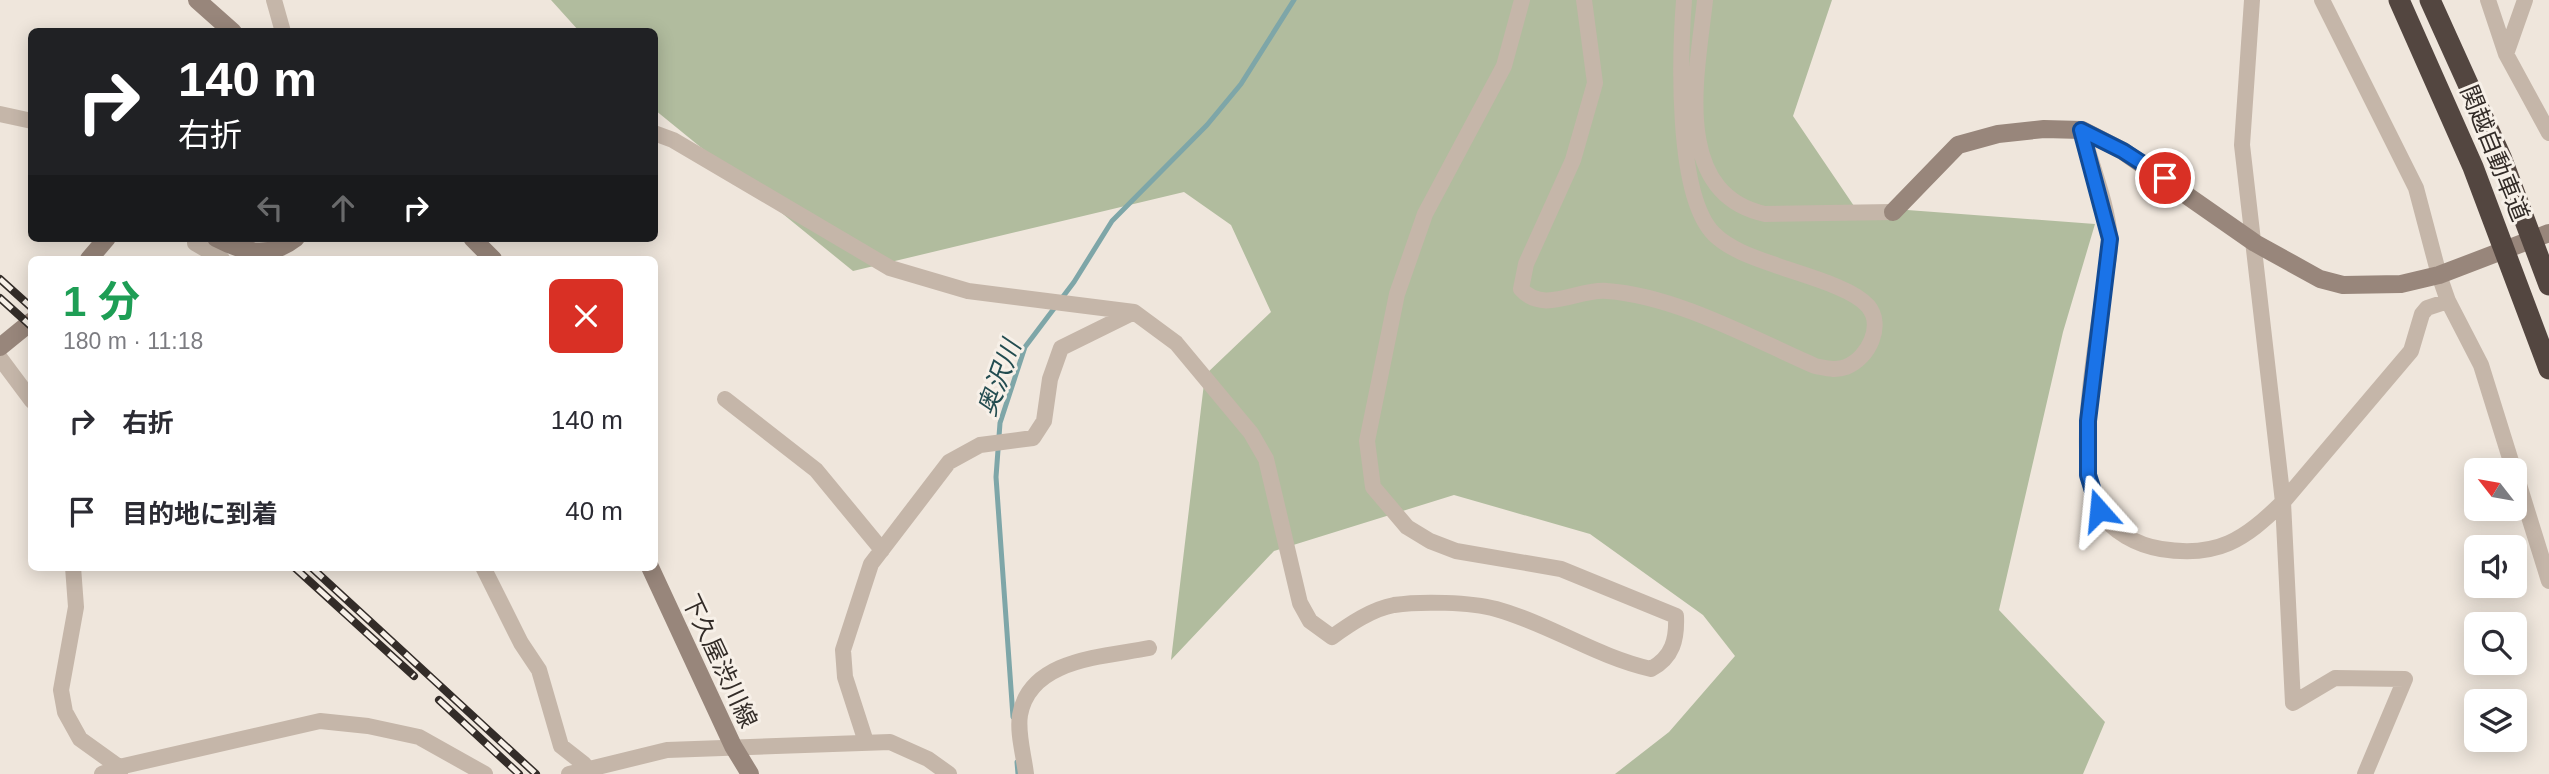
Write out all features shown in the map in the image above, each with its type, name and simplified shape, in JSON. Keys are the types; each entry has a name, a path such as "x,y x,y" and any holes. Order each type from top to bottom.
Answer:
{"highway":[{"name":"関越自動車道","path":"2399,0 2473,167 2549,369"},
{"name":"関越自動車道","path":"2430,0 2501,157 2549,285"}],"street":[{"path":"197,0 228,28"},
{"path":"274,0 283,28"},
{"path":"658,134 673,140 890,268 968,291 1134,312 1176,343 1251,433 1266,458 1300,603 1310,621 1332,637 1356,620 1393,605 1456,604 1495,608 1621,662 1651,669 1662,663 1677,639 1676,617 1561,569 1456,551 1430,541 1407,527 1373,487 1367,441 1397,294 1425,214 1504,66 1522,0"},
{"path":"1584,0 1595,83 1573,160 1526,264 1521,289 1536,301 1550,301 1599,290 1630,292 1667,303 1815,366 1834,370 1849,366 1863,354 1875,333 1876,320 1867,305 1838,289 1745,254 1714,235 1702,218 1695,197 1682,115 1684,0"},
{"path":"1705,0 1693,89 1695,125 1702,159 1717,183 1746,210 1765,214 1893,212 1958,145 2014,132 2081,130 2123,151 2165,178 2255,243 2320,279 2343,285 2401,284 2447,272 2549,233"},
{"path":"2252,0 2242,120 2283,502 2293,703 2335,678 2405,679 2365,774"},
{"path":"2322,0 2416,188 2447,272 2448,301 2481,365 2511,458"},
{"path":"2488,0 2506,54 2549,133"},
{"path":"2506,54 2525,0"},
{"path":"0,114 28,120"},
{"path":"2081,130 2110,239 2088,421 2088,475 2099,510 2113,529 2147,547 2178,552 2223,547 2251,533 2283,502 2411,351 2422,314 2427,308 2448,301"},
{"path":"92,256 104,242"},
{"path":"195,242 217,256"},
{"path":"225,242 249,253 274,252 290,242"},
{"path":"476,242 490,256"},
{"path":"866,742 845,677 843,650 871,564 949,462 979,445 1033,438 1044,422 1050,379 1061,348 1134,312"},
{"path":"28,324 1,347 28,394"},
{"path":"725,399 816,470 882,550"},
{"path":"2527,510 2549,581"},
{"path":"73,571 75,607 61,690 65,712 80,739 120,770"},
{"path":"485,571 521,643 539,670 561,746 584,764 586,770"},
{"name":"下久屋渋川線","path":"652,571 733,746 750,774"},
{"path":"1026,774 1020,715 1032,687 1063,665 1149,648"},
{"path":"102,774 320,721 368,726 419,737 485,774"},
{"path":"569,774 667,750 890,742 928,760 949,774"}],"green space":[{"path":"551,0 1832,0 1793,116 1854,206 2095,224 2063,332 1999,610 2105,722 2083,774 1615,774 1669,732 1735,656 1703,615 1590,534 1454,495 1274,551 1171,660 1205,375 1271,312 1231,225 1184,192 853,271 658,112 658,28 576,28"}],"waterway":[{"name":"奥沢川","path":"1013,717 996,477 1000,423 1025,347 1074,282 1112,221 1207,125 1241,84 1294,0"},
{"name":"奥沢川","path":"1017,762 1018,774"}],"railway":[{"path":"0,279 28,304"},
{"path":"0,298 28,323"},
{"path":"298,571 414,676"},
{"path":"315,571 536,774"},
{"path":"439,700 519,774"}],"route":[{"path":"2099,510 2088,475 2088,421 2110,239 2081,130 2123,151 2165,178"}]}
